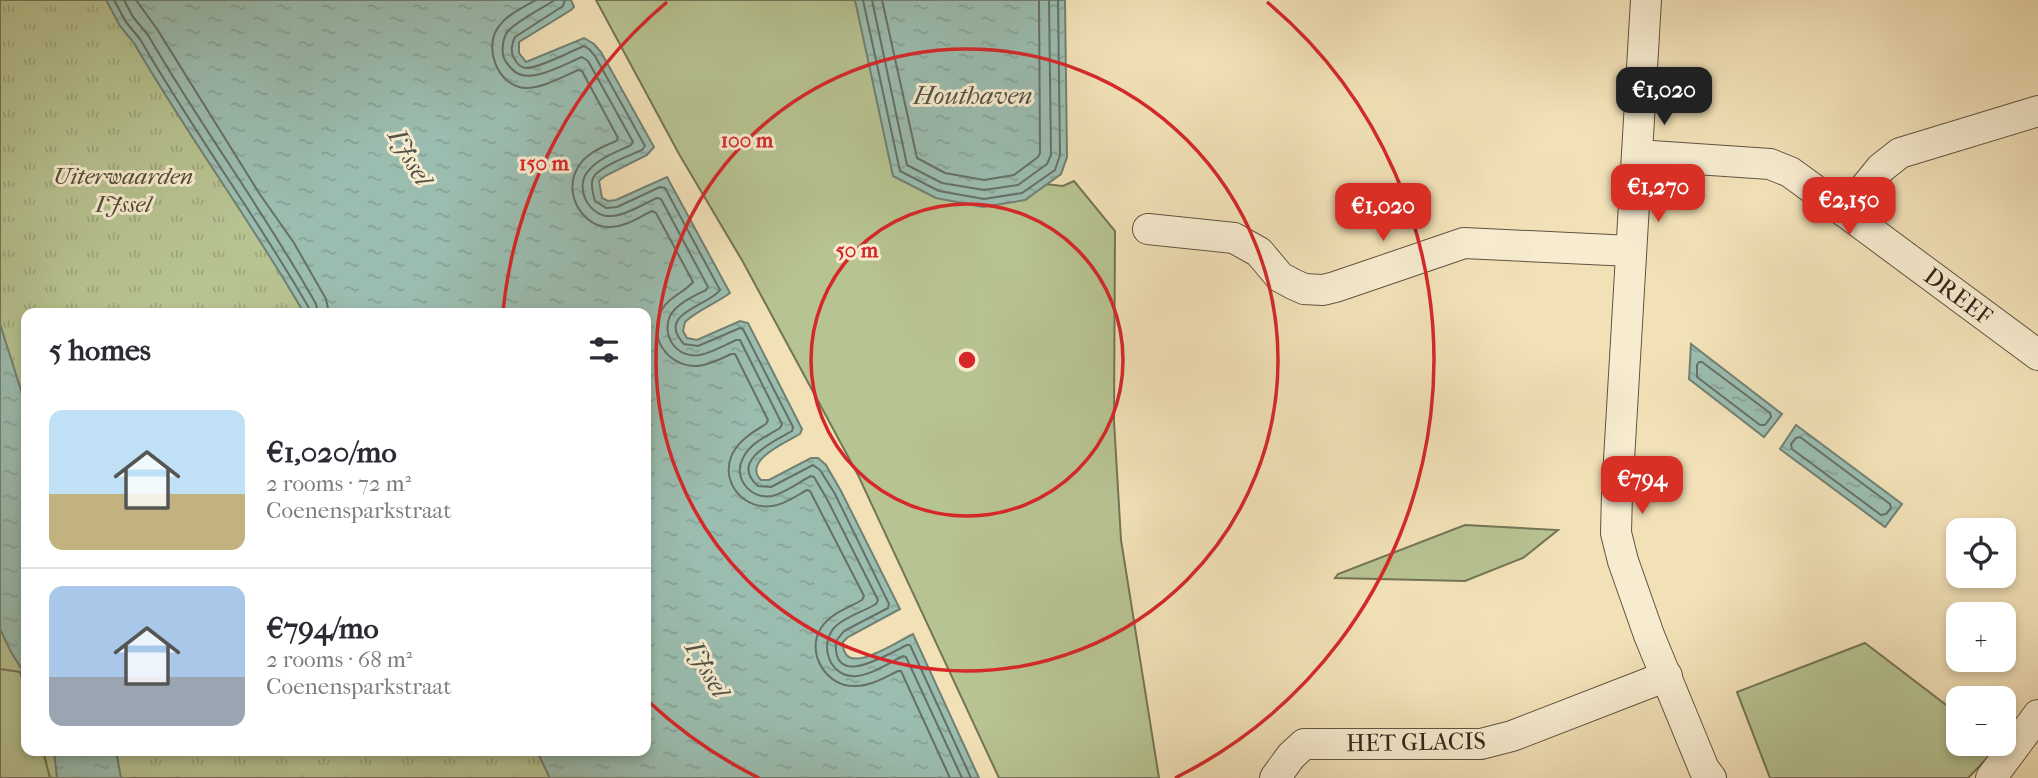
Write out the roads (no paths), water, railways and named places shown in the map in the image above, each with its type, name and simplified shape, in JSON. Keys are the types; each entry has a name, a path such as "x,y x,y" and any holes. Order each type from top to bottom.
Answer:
{"street":[{"path":"1646,0 1616,494 1616,533 1649,635 1657,680 1711,778"},
{"path":"1845,212 1881,168 1900,153 2038,111"},
{"name":"DREEF","path":"1637,155 1770,164 1790,172 2038,355"},
{"path":"1148,229 1234,238 1259,252 1280,276 1293,285 1304,289 1323,290 1464,243 1631,251"},
{"name":"HET GLACIS","path":"1275,778 1296,750 1304,744 1481,744 1512,736 1657,680"},
{"path":"1991,778 2038,715"}],"water":[{"name":"IJssel","path":"106,0 571,0 574,7 571,10 519,42 519,53 526,62 584,38 601,52 654,147 647,155 599,181 602,198 608,201 616,200 667,177 730,293 685,322 683,331 687,338 697,340 740,321 748,323 802,429 800,434 761,459 757,473 761,480 769,480 811,458 818,458 826,465 900,609 848,637 843,642 845,653 851,658 871,655 913,634 979,778 550,778 539,756 651,756 651,308 301,308 134,43 120,26"},
{"name":"Houthaven","path":"855,0 1065,0 1067,157 1061,174 1025,200 983,207 936,198 893,176"},
{"path":"0,324 21,390 21,668 0,629"},
{"path":"1691,344 1782,414 1764,437 1689,379"},
{"path":"1796,425 1902,504 1885,527 1780,449"},
{"path":"55,756 117,756 121,778 57,778"}],"park label":[{"name":"Uiterwaarden IJssel","path":"123,190"}]}
